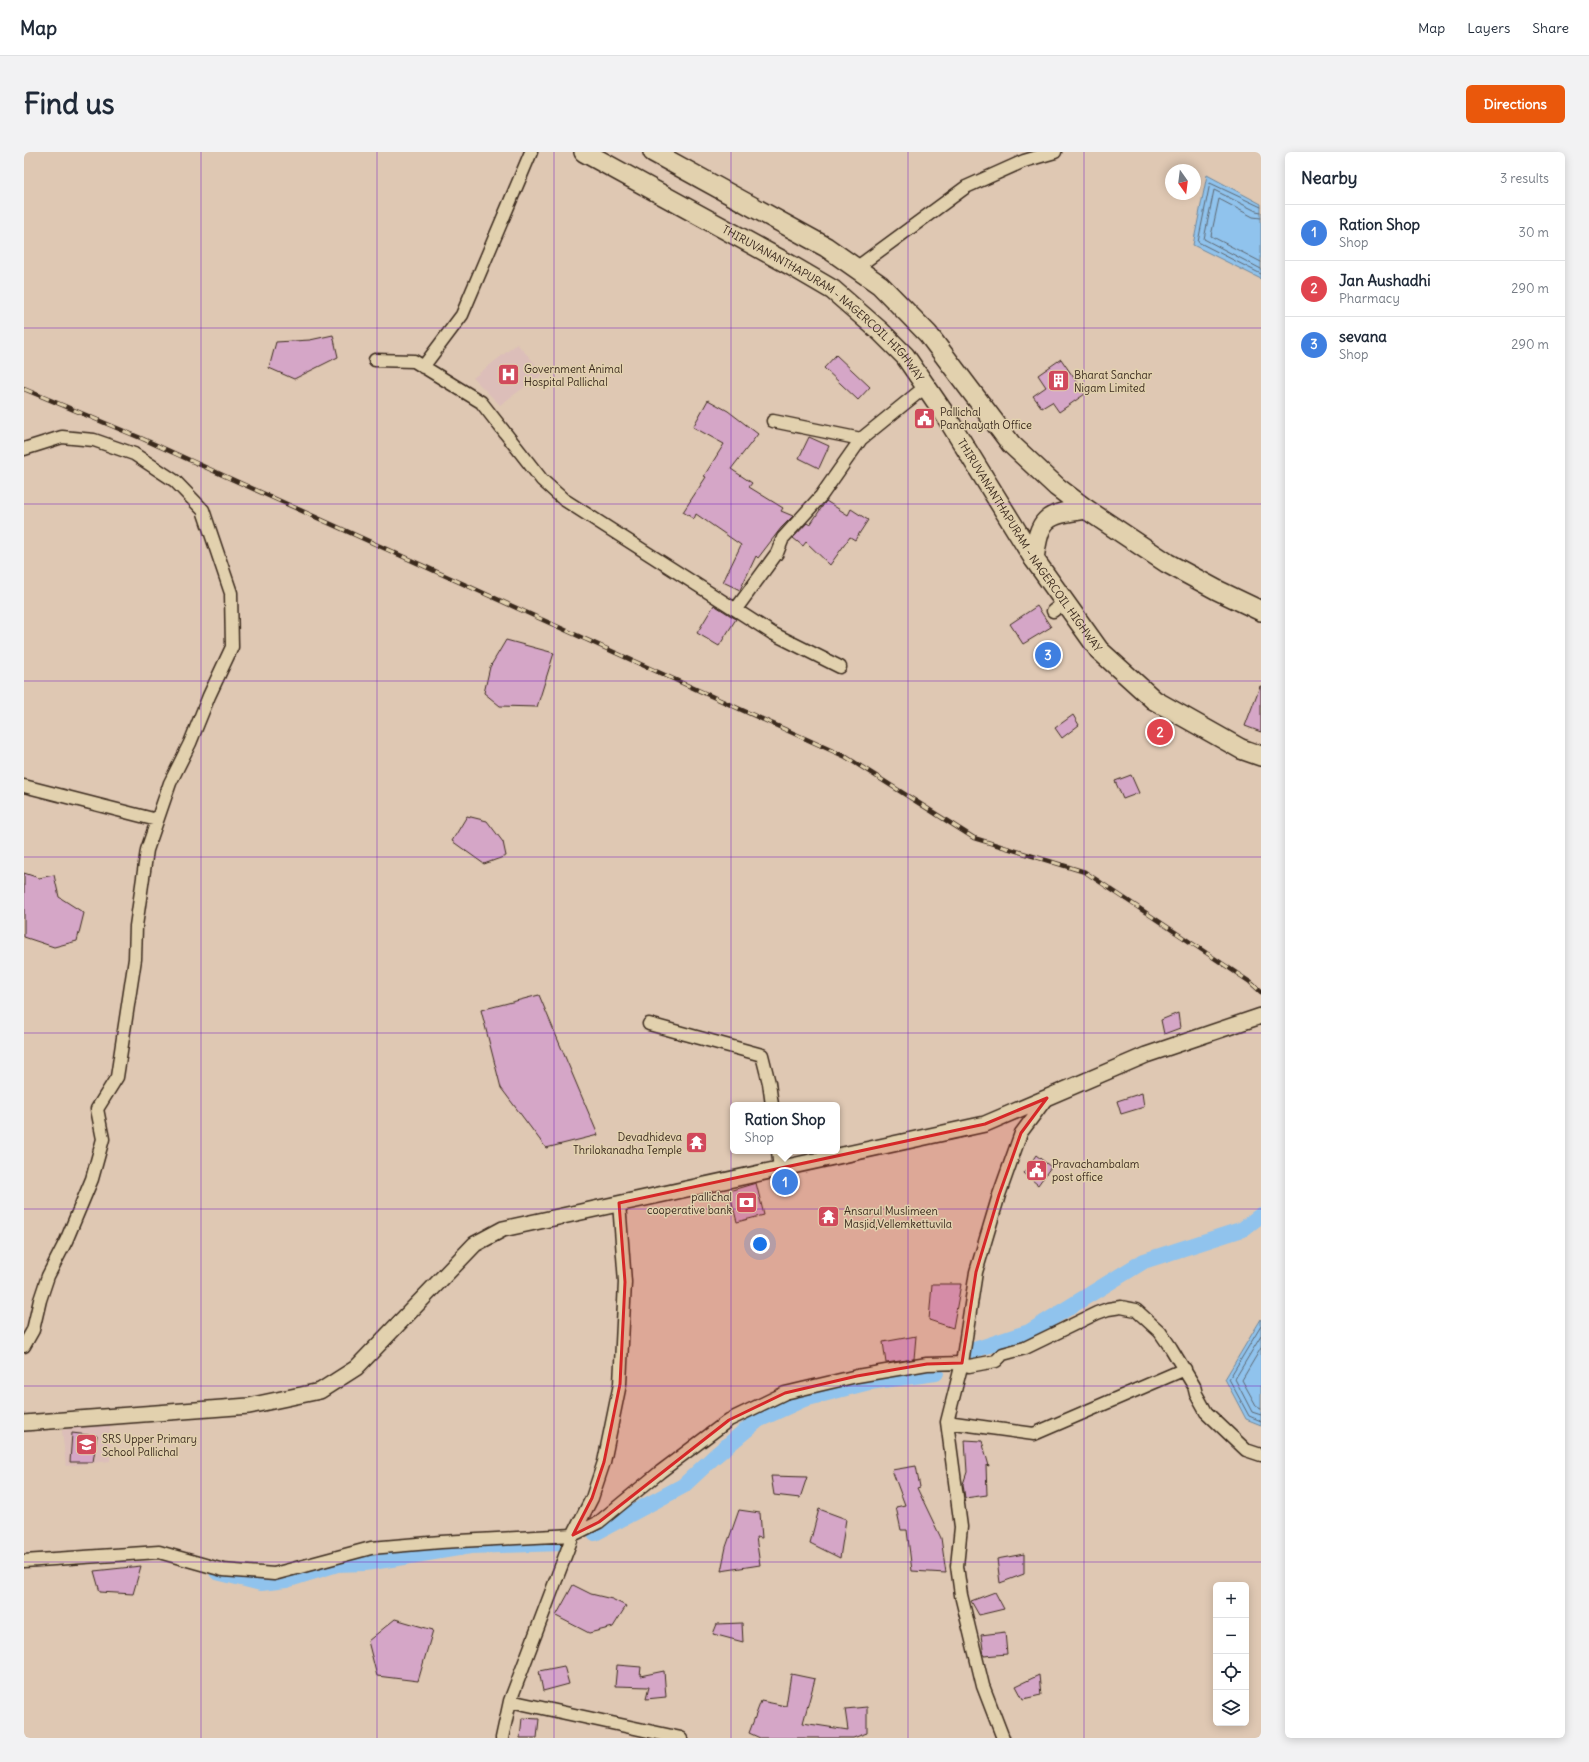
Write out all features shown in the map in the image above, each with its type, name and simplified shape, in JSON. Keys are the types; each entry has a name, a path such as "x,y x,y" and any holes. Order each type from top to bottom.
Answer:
{"main road":[{"name":"THIRUVANANTHAPURAM - NAGERCOIL HIGHWAY","path":"584,152 833,290 881,332 905,356 925,388 948,420 1034,559 1059,606 1099,650 1154,700 1241,749 1261,756"},
{"path":"653,152 826,247 880,285 928,334 1011,444 1058,488 1086,509 1167,562 1217,590 1261,611"},
{"path":"1034,559 1038,532 1045,521 1061,513 1086,509"}],"street":[{"path":"423,367 462,315 530,152"},
{"path":"856,268 966,187 1024,161 1055,152"},
{"path":"375,360 414,362 481,402 542,480 563,499 772,633 840,667"},
{"path":"736,610 777,553 783,538 821,496 861,439 925,388"},
{"path":"773,421 861,439"},
{"path":"24,449 62,437 94,440 134,454 175,481 203,510 213,539 231,593 232,647 209,696 190,743 170,783 147,850 136,926 135,959 117,1077 97,1109 103,1139 92,1179 66,1241 48,1276 40,1300 33,1330 24,1346"},
{"path":"24,786 157,820"},
{"path":"24,1423 249,1406 320,1391 356,1368 475,1244 503,1229 619,1203 780,1170 985,1124 1146,1055 1256,1019"},
{"path":"649,1024 762,1055 769,1083 772,1102"},
{"path":"1003,1738 982,1686 961,1595 957,1566 961,1527 947,1422 962,1364 976,1272 999,1195 1021,1133 1047,1098"},
{"path":"778,1154 780,1170"},
{"path":"502,1738 510,1701 573,1535 592,1498 604,1462 620,1384 625,1282 619,1203"},
{"path":"24,1561 159,1552 222,1570 274,1574 371,1548 441,1542 573,1535 599,1522 660,1472 729,1420 785,1393 857,1376 928,1364 962,1364 969,1366 996,1361 1004,1354 1025,1348 1097,1313 1108,1309 1121,1307 1136,1310 1152,1324 1185,1369 1206,1412 1246,1450 1261,1454"},
{"path":"947,1422 1034,1434 1185,1369"},
{"path":"510,1701 681,1738"}],"highlighted area":[{"path":"1047,1098 1021,1133 999,1195 976,1272 962,1363 927,1364 857,1376 785,1393 729,1420 599,1522 573,1535 592,1498 604,1462 620,1384 625,1282 619,1203 985,1124"}],"shaded area":[{"name":"Government Animal Hospital Pallichal","path":"517,344 544,373 500,405 473,378"},
{"name":"SRS Upper Primary School Pallichal","path":"110,1422 110,1461 66,1466 62,1430"}],"water":[{"path":"1207,175 1261,204 1261,279 1193,245"},
{"path":"1261,1319 1261,1425 1246,1419 1225,1379"}],"building":[{"path":"333,335 338,357 294,379 269,368 276,342 310,340"},
{"path":"836,355 870,387 858,400 824,368"},
{"name":"Bharat Sanchar Nigam Limited","path":"1061,359 1085,394 1059,412 1052,402 1042,408 1033,396 1046,387 1038,375"},
{"path":"708,400 728,411 758,434 731,469 752,483 749,487 783,508 781,511 793,516 781,528 758,558 756,556 740,590 723,582 741,545 696,514 694,519 683,512 706,477 704,476 724,444 693,427"},
{"path":"809,437 829,446 819,468 799,458"},
{"path":"826,501 848,515 851,509 868,520 855,540 850,537 830,565 806,542 803,546 793,538 807,523 810,525"},
{"path":"714,605 736,619 719,646 697,633"},
{"path":"1037,606 1051,627 1023,644 1010,624"},
{"path":"506,640 554,653 537,707 500,706 484,693 490,667"},
{"path":"1261,686 1261,732 1245,726"},
{"path":"1073,715 1079,725 1062,738 1055,728"},
{"path":"1131,775 1139,793 1123,799 1115,781"},
{"path":"467,816 487,821 503,842 506,856 484,864 452,841"},
{"path":"24,873 39,878 54,875 59,897 84,913 77,941 54,947 24,937"},
{"path":"539,995 598,1135 546,1148 501,1088 481,1010"},
{"path":"1178,1013 1180,1028 1164,1034 1161,1020"},
{"path":"1142,1093 1144,1107 1121,1114 1117,1101"},
{"name":"Pravachambalam post office","path":"1036,1155 1051,1167 1038,1185 1024,1173"},
{"name":"pallichal cooperative bank","path":"756,1183 764,1215 737,1222 729,1191"},
{"path":"932,1284 961,1284 953,1328 929,1320"},
{"path":"916,1336 914,1359 886,1363 883,1342"},
{"path":"72,1433 97,1436 93,1462 70,1462"},
{"path":"965,1440 982,1441 989,1466 986,1465 987,1495 965,1498 963,1484 967,1472"},
{"path":"916,1466 920,1487 917,1488 941,1538 946,1573 912,1571 907,1530 901,1530 896,1507 905,1505 892,1470"},
{"path":"771,1476 807,1477 800,1498 774,1495"},
{"path":"819,1509 846,1519 840,1558 810,1543"},
{"path":"739,1510 760,1513 762,1538 756,1537 760,1565 721,1571 726,1547"},
{"path":"1024,1554 1024,1574 1000,1583 997,1559"},
{"path":"141,1566 133,1594 100,1592 94,1571"},
{"path":"573,1585 591,1594 612,1599 626,1606 613,1627 589,1633 556,1616"},
{"path":"995,1592 1004,1609 979,1615 971,1601"},
{"path":"395,1619 433,1630 418,1681 377,1676 368,1641"},
{"path":"742,1623 743,1642 713,1634 717,1624"},
{"path":"1005,1632 1007,1654 984,1656 981,1635"},
{"path":"617,1665 641,1667 640,1676 664,1671 666,1697 646,1699 649,1687 615,1686"},
{"path":"564,1666 569,1684 543,1691 539,1671"},
{"path":"791,1674 815,1679 803,1723 848,1730 845,1709 867,1707 867,1733 853,1738 760,1738 749,1733 761,1701 786,1706"},
{"path":"1039,1675 1041,1695 1023,1699 1016,1686"},
{"path":"522,1718 539,1719 537,1738 520,1738"}],"waterway":[{"path":"974,1350 1029,1332 1144,1261 1243,1229 1261,1215"},
{"path":"595,1533 683,1486 715,1456 758,1420 804,1399 869,1382 936,1373"},
{"path":"217,1572 261,1583 286,1580 337,1564 365,1563 470,1546 562,1543 568,1541"}],"railway":[{"path":"24,389 143,439 846,757 974,838 1085,872 1250,982 1261,992"}],"place":[{"name":"Government Animal Hospital Pallichal","path":"508,375"},
{"name":"Bharat Sanchar Nigam Limited","path":"1059,381"},
{"name":"Pallichal Panchayath Office","path":"925,418"},
{"name":"sevana","path":"1048,655"},
{"name":"Jan Aushadhi","path":"1160,732"},
{"name":"Devadhideva Thrilokanadha Temple","path":"697,1143"},
{"name":"Pravachambalam post office","path":"1037,1170"},
{"name":"Ration Shop","path":"785,1182"},
{"name":"pallichal cooperative bank","path":"747,1203"},
{"name":"Ansarul Muslimeen Masjid,Vellemkettuvila","path":"828,1217"},
{"name":"SRS Upper Primary School Pallichal","path":"87,1445"}]}
